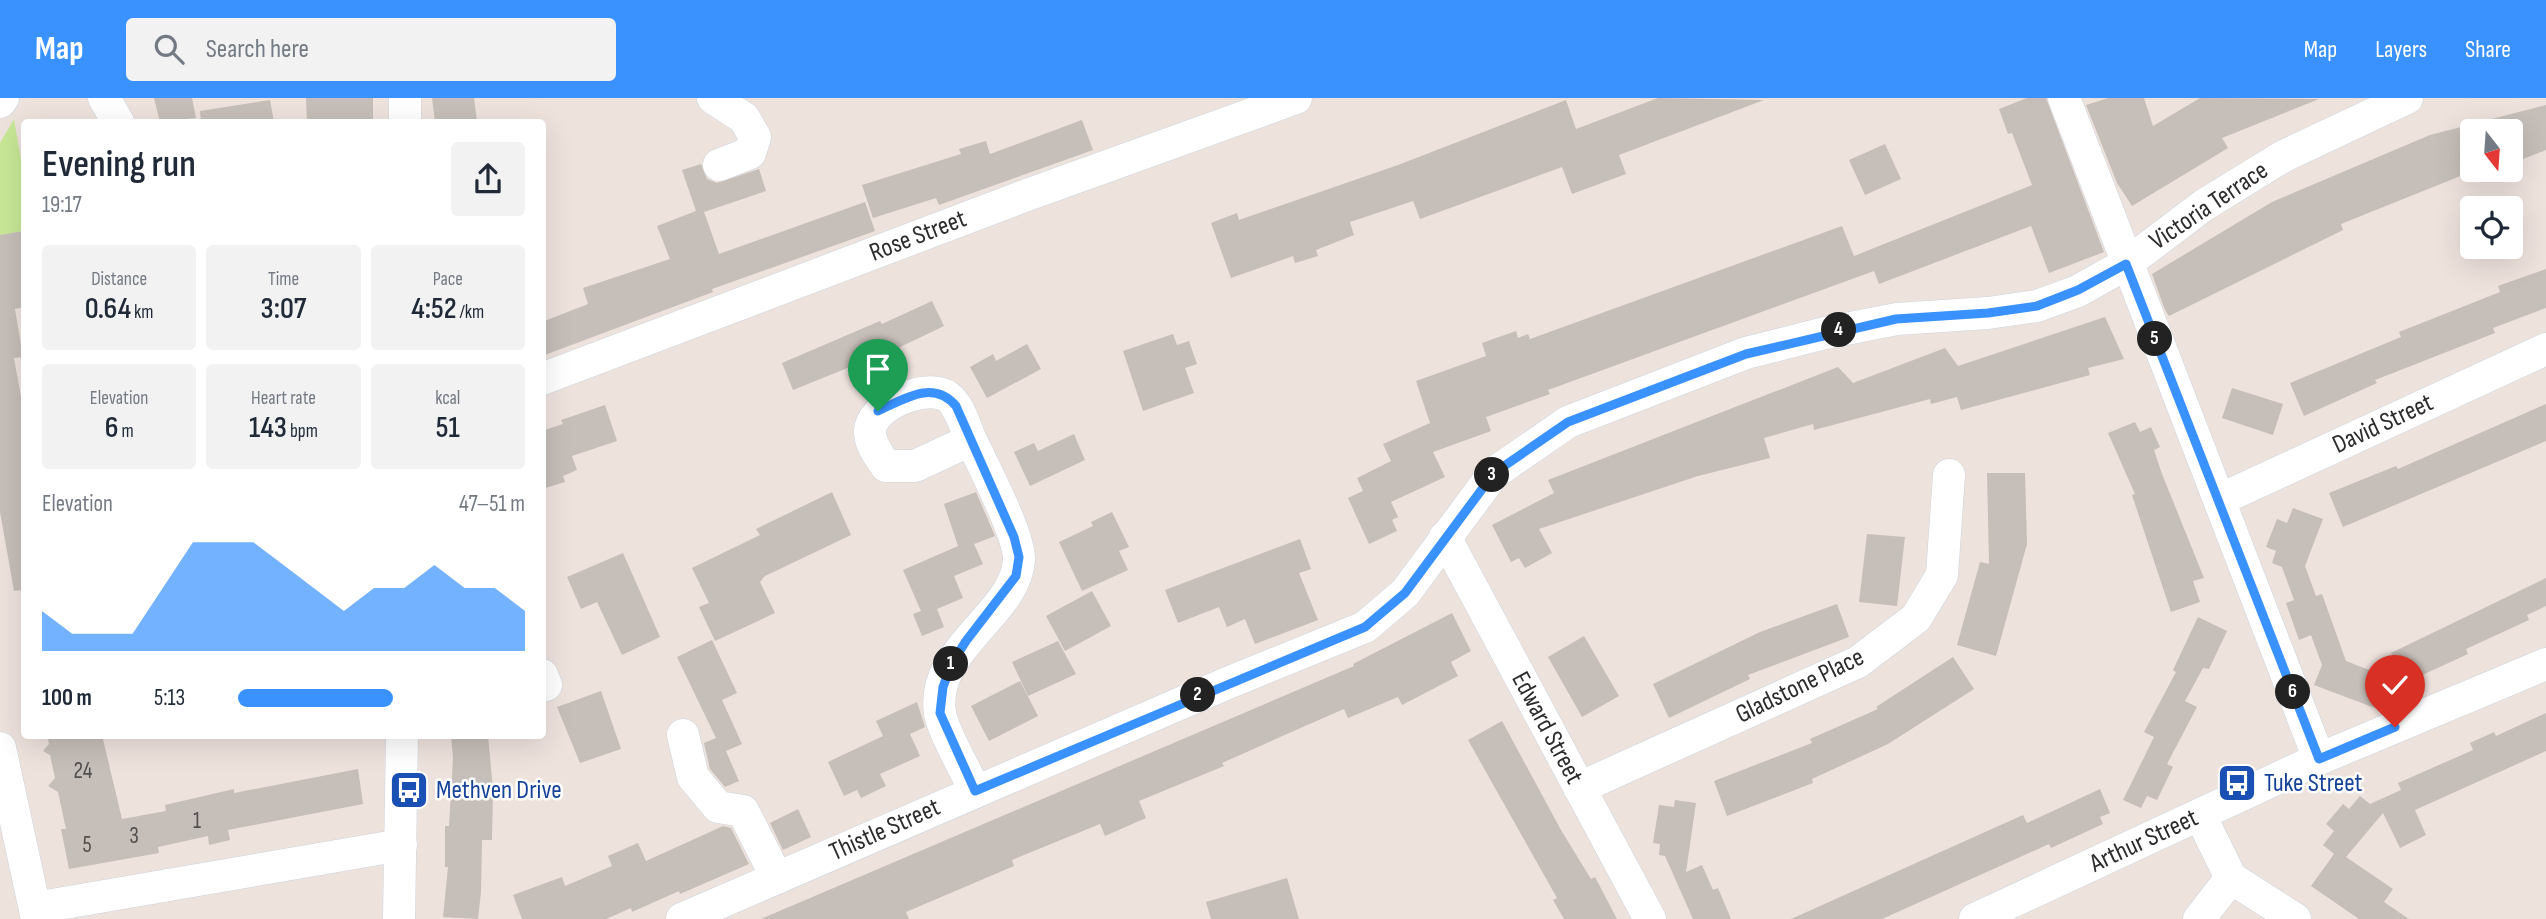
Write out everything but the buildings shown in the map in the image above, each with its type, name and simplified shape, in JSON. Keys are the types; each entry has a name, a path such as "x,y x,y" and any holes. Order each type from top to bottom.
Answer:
{"street":[{"path":"0,102 3,98"},
{"path":"104,98 116,119"},
{"path":"405,98 405,119"},
{"path":"713,98 744,118 755,137 750,153 719,165"},
{"name":"Rose Street","path":"546,377 1027,195 1296,98"},
{"path":"2064,98 2319,759"},
{"name":"Victoria Terrace","path":"1445,537 1494,473 1568,422 1746,354 1825,333 1896,319 1988,313 2037,306 2078,290 2126,264 2204,205 2284,156 2407,98"},
{"name":"David Street","path":"2219,500 2546,349"},
{"path":"971,440 1014,537 1019,557 1016,576 959,652 943,687 940,713 975,791"},
{"name":"Gladstone Place","path":"1579,788 1858,662 1916,618 1942,575 1949,475"},
{"name":"Edward Street","path":"1445,537 1650,919"},
{"name":"Thistle Street","path":"682,919 975,791 1365,627 1405,593 1445,537"},
{"name":"Arthur Street","path":"1975,919 2319,759 2546,664"},
{"path":"683,735 693,777 718,807 743,811 777,878"},
{"path":"399,919 402,739"},
{"path":"0,748 36,914 401,845"},
{"path":"2200,815 2231,878 2295,919"},
{"path":"2199,919 2231,878"}],"green space":[{"path":"14,119 21,160 21,232 0,235 0,143"}],"place":[{"name":"Tuke Street","path":"2237,783"},
{"name":"Methven Drive","path":"409,790"}],"route":[{"path":"878,411 922,391 947,397 956,406 1014,537 1019,557 1016,576 1008,590 966,641 952,663 943,687 940,713 975,791 1365,627 1405,593 1494,473 1568,422 1746,354 1825,333 1896,319 1988,313 2037,306 2078,290 2126,264 2319,759 2395,727"}]}
